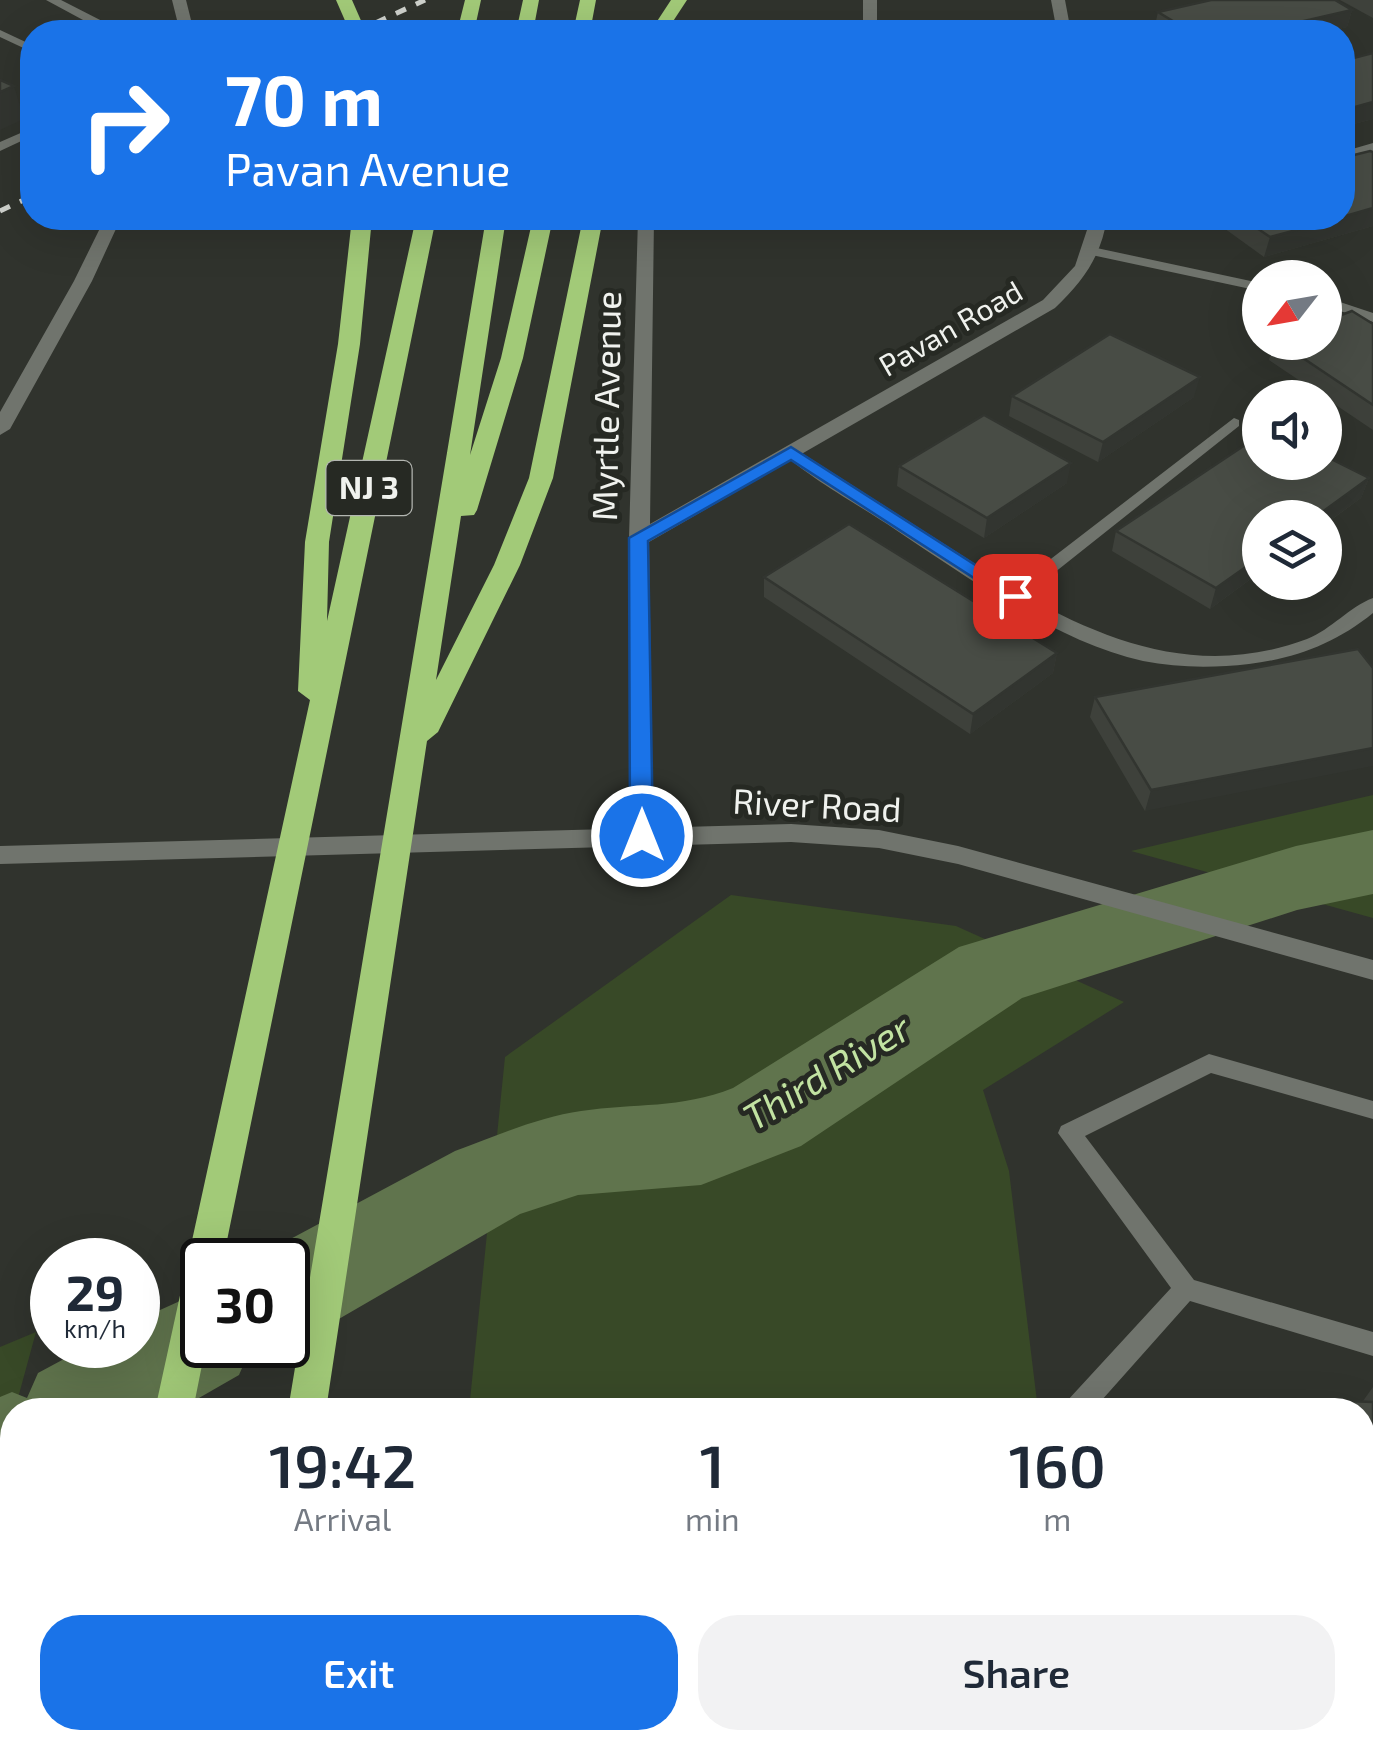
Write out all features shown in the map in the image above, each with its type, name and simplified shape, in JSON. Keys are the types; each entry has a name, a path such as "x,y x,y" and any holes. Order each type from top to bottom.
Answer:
{"highway":[{"path":"311,759 317,542 349,344 361,230"},
{"name":"NJ 3","path":"211,1238 423,230"},
{"name":"NJ 3","path":"309,1398 494,230"},
{"path":"434,608 512,358 540,230"},
{"path":"411,757 507,565 542,478 592,230"},
{"name":"NJ 3","path":"177,1398 183,1368"}],"street":[{"path":"0,429 107,230"},
{"name":"Myrtle Avenue","path":"642,836 639,538 646,230"},
{"name":"Pavan Road","path":"639,538 1049,304 1080,274 1092,251 1096,230"},
{"name":"River Road","path":"0,855 791,832 878,839 1061,882 1373,970"}],"lane":[{"path":"52,0 86,20"},
{"path":"1092,251 1242,283"},
{"path":"1342,307 1373,318"},
{"path":"1015,596 1234,424"},
{"path":"791,452 1015,596 1122,649 1192,663 1264,656 1335,633 1373,604"},
{"path":"1373,1110 1209,1063 1070,1133 1186,1289 1373,1344"},
{"path":"1087,1398 1186,1289"}],"green space":[{"path":"1373,795 1373,918 1131,851"},
{"path":"731,895 956,926 1124,1002 983,1090 1009,1171 1037,1398 470,1398 505,1057"},
{"path":"30,1334 30,1354 18,1398 0,1398 0,1347"}],"building":[{"path":"1211,0 1335,0 1352,10 1308,20 1171,20 1158,12"},
{"path":"1373,53 1373,102 1355,107 1355,58"},
{"path":"0,80 14,86 0,92"},
{"path":"1373,152 1373,208 1355,213 1355,155"},
{"path":"1260,230 1296,230 1270,237"},
{"path":"1352,311 1373,324 1373,405 1342,384 1342,380 1336,380 1306,360 1342,360 1342,315"},
{"path":"1110,334 1200,377 1103,442 1012,396"},
{"path":"984,415 1071,463 987,518 899,466"},
{"path":"1242,447 1242,480 1342,480 1342,464 1369,478 1339,500 1242,500 1242,570 1216,588 1116,531"},
{"path":"849,524 1057,653 973,714 764,577"},
{"path":"1358,649 1373,668 1373,748 1151,790 1095,697"}],"waterway":[{"name":"Third River","path":"310,1281 490,1181 578,1153 701,1143 767,1117 991,972 1296,878 1373,862"},
{"name":"Third River","path":"98,1398 180,1352"}],"railway":[{"path":"382,20 425,0"},
{"path":"0,211 20,202"}],"route":[{"path":"642,836 639,538 791,452 1015,596"}]}
